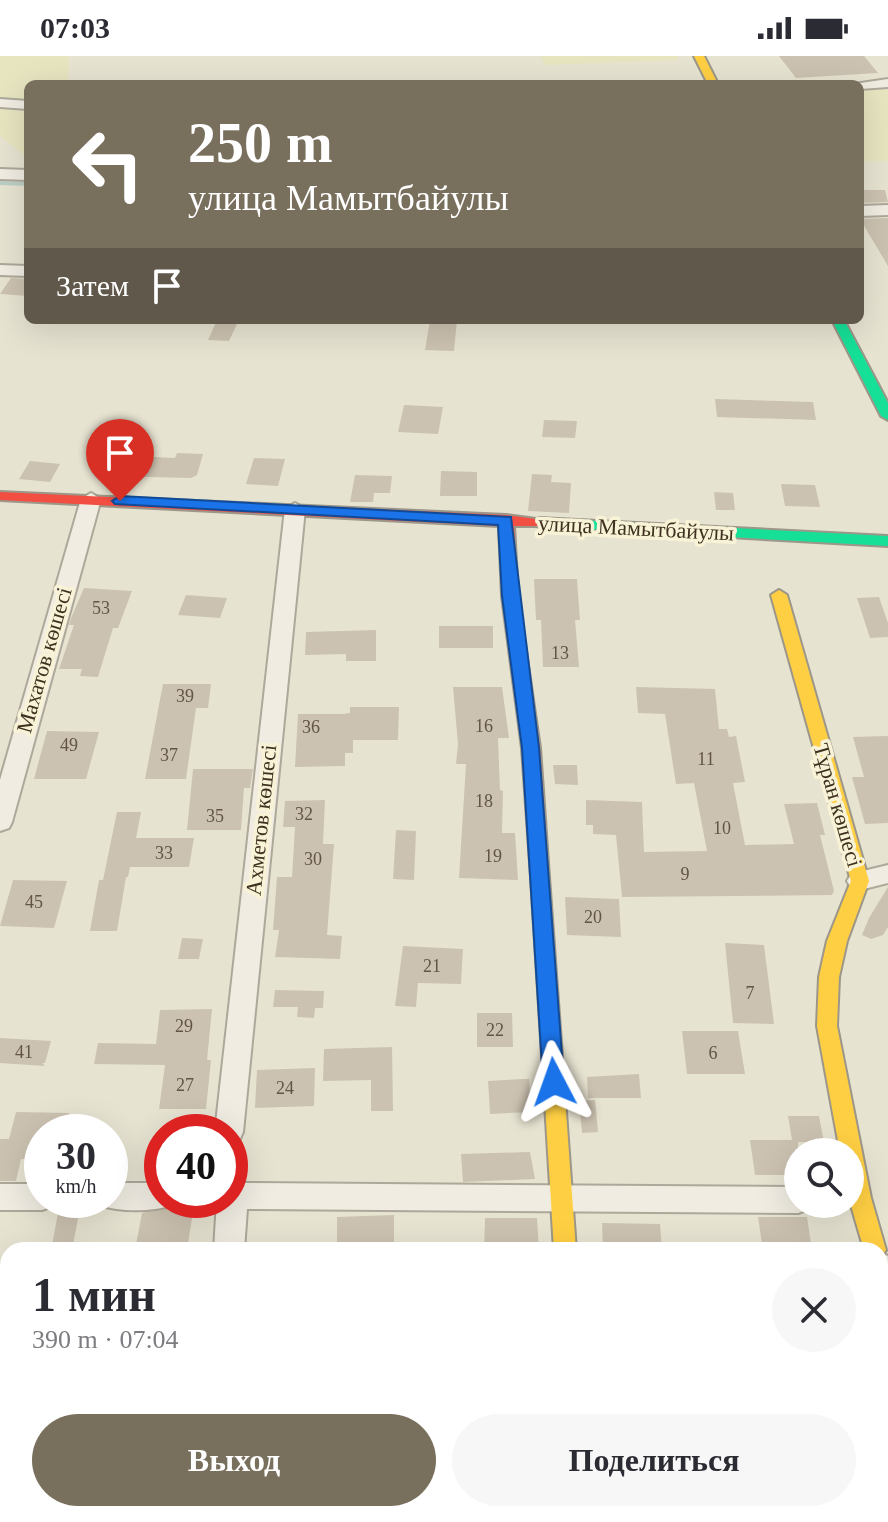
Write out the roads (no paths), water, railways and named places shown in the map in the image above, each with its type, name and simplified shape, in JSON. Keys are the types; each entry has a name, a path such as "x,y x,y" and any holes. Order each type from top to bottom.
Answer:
{"main road":[{"path":"699,56 711,80"},
{"path":"840,324 888,416"},
{"name":"улица Мамытбайулы","path":"0,496 888,541"},
{"path":"506,520 510,596 531,748 564,1242"},
{"name":"Тұран көшесі","path":"779,595 860,881 834,953 829,977 827,1026 845,1138"},
{"name":"Тұран көшесі","path":"863,1218 872,1242"}],"street":[{"path":"864,85 888,83"},
{"path":"0,103 24,105"},
{"path":"0,174 24,175"},
{"path":"864,211 888,210"},
{"path":"0,270 24,271"},
{"name":"Махатов көшесі","path":"0,822 91,499"},
{"name":"Ахметов көшесі","path":"231,1114 295,509"},
{"path":"860,881 888,874"},
{"path":"248,1192 561,1201 784,1200"},
{"path":"0,1197 24,1197"},
{"path":"229,1242 230,1218"}],"waterway":[{"path":"0,183 24,184"}]}
